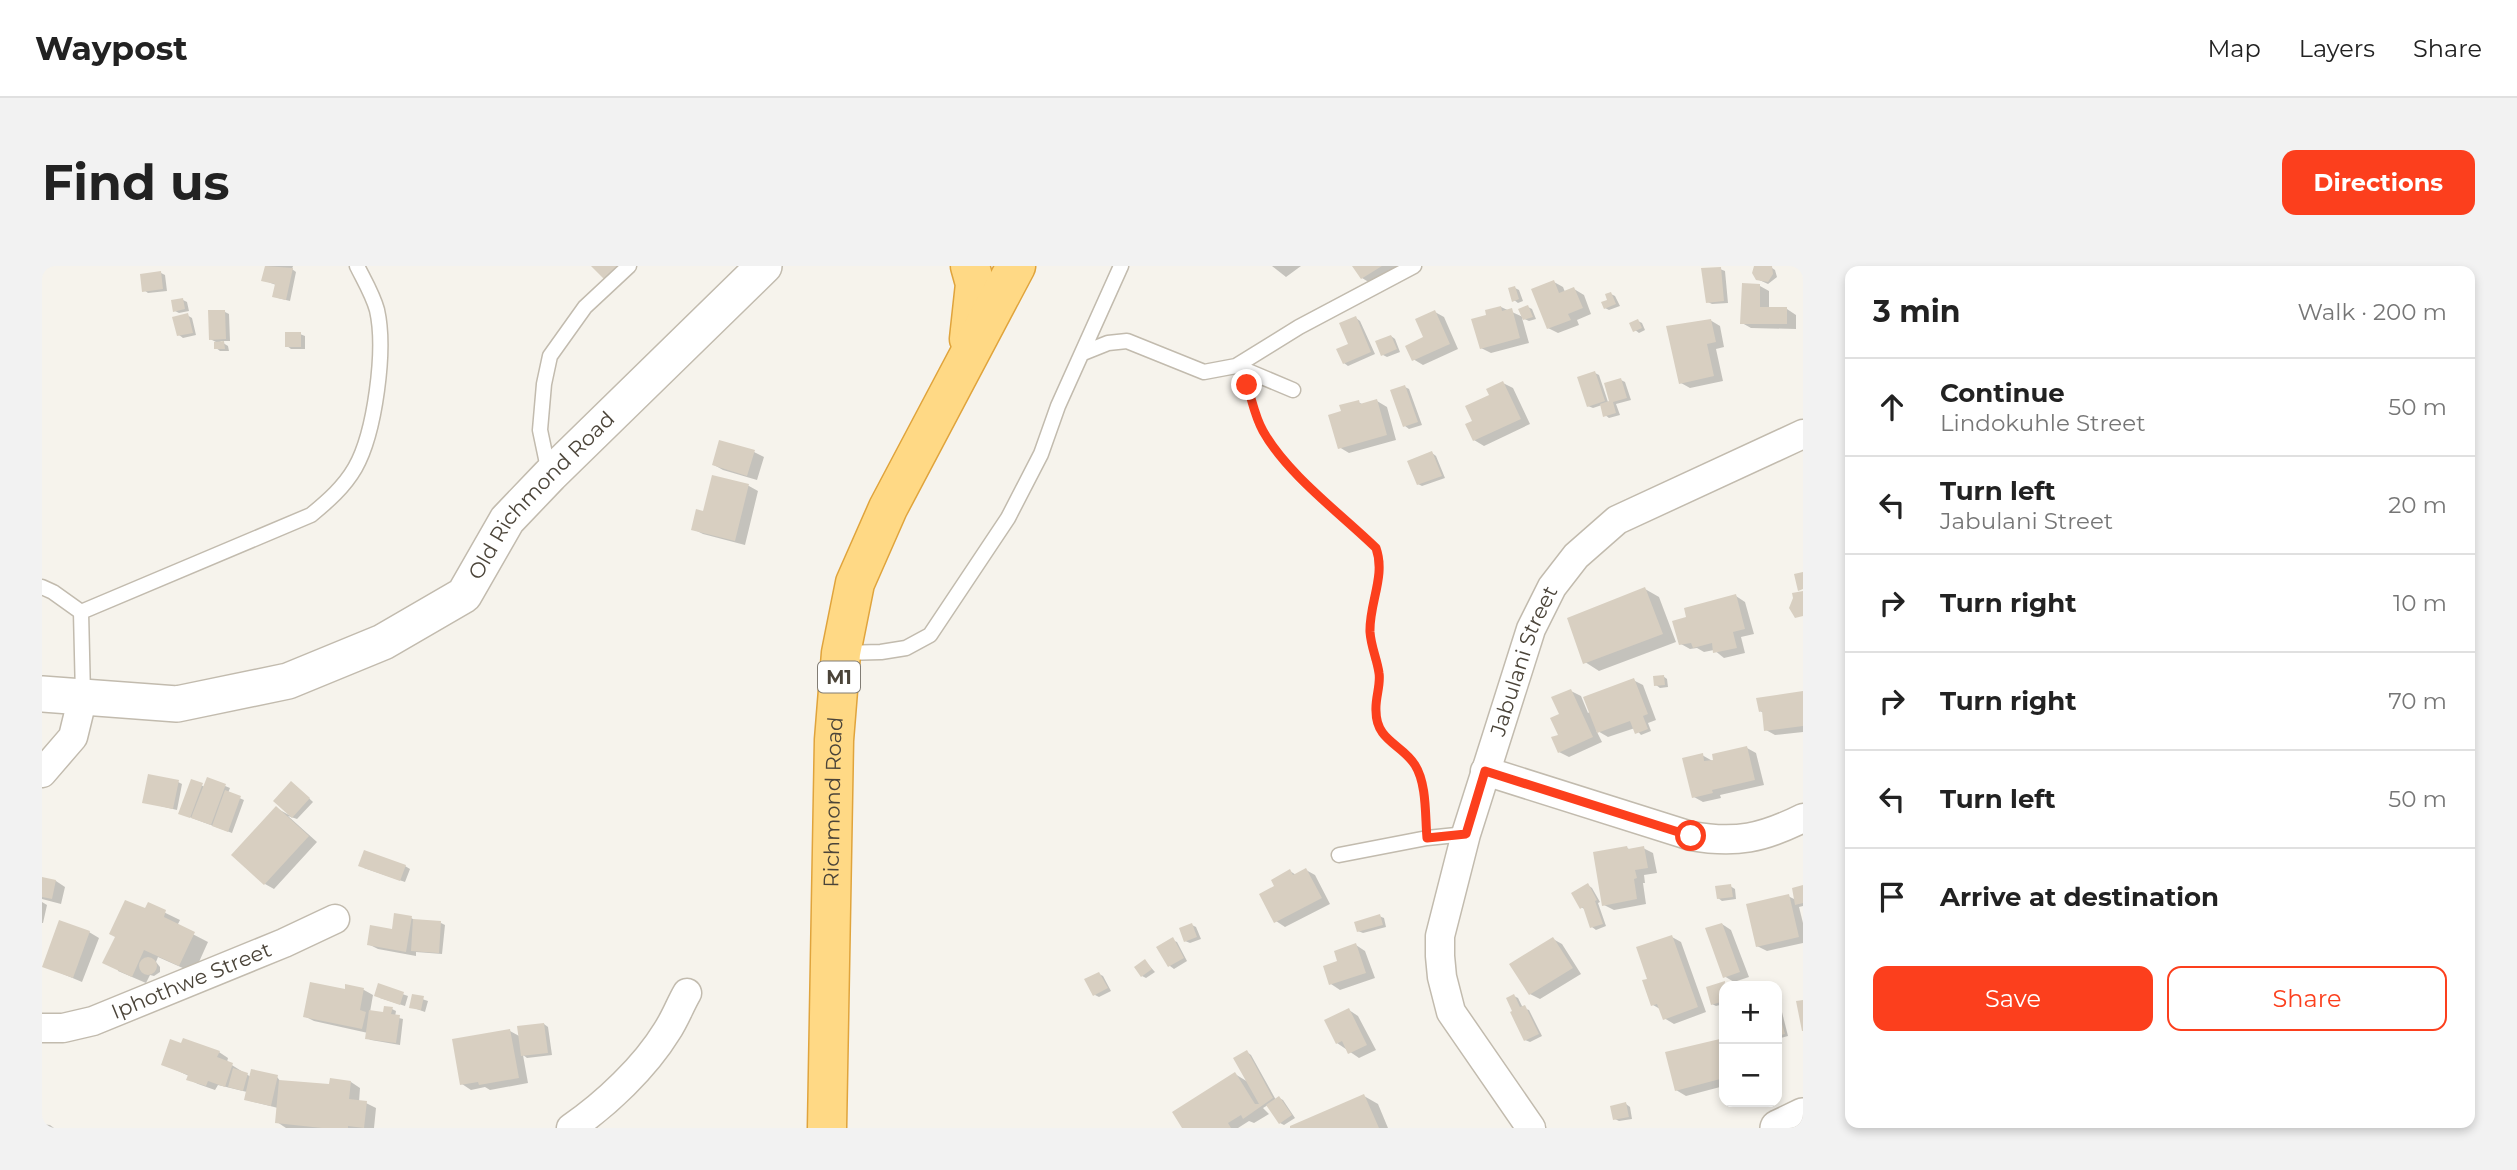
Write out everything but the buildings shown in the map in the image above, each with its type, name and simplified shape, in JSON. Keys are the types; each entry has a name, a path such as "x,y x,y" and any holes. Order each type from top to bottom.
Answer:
{"highway":[{"path":"967,362 975,284 970,266"},
{"name":"Richmond Road","path":"827,1128 834,740 841,653 855,583 888,508 1016,266"}],"street":[{"name":"Old Richmond Road","path":"42,694 177,704 288,681 383,642 464,595 507,520 764,266"},
{"name":"Jabulani Street","path":"1527,1127 1451,1012 1442,977 1440,936 1466,834 1531,629 1552,587 1576,556 1617,520 1803,435"},
{"path":"42,773 74,737 83,696"},
{"path":"1485,771 1691,836 1711,839 1757,838 1803,818"},
{"name":"Iphothwe Street","path":"42,1028 63,1028 93,1021 284,943 335,919"},
{"path":"572,1128 591,1114 632,1074 667,1032 687,993"},
{"path":"1778,1128 1803,1116"}],"lane":[{"path":"81,612 311,515 335,494 354,469 368,442 381,347 377,309 357,266"},
{"path":"550,475 540,430 544,384 550,356 585,307 629,266"},
{"path":"841,653 881,652 905,648 930,635 1008,518 1041,454 1058,406 1121,266"},
{"path":"1083,353 1108,343 1127,341 1204,372 1236,366 1299,327 1414,266"},
{"path":"1236,366 1293,390"},
{"path":"42,587 81,612"},
{"path":"81,612 83,696"},
{"path":"1339,855 1427,838 1466,834"}],"path":[{"path":"1236,366 1247,385 1263,431 1274,446 1309,487 1376,548 1381,561 1370,632 1374,660 1380,675 1376,711 1379,726 1386,738 1414,763 1419,773 1427,838"}],"route":[{"path":"1247,385 1263,431 1274,446 1309,487 1376,548 1381,561 1370,632 1374,660 1380,675 1376,711 1379,726 1386,738 1414,763 1419,773 1427,838 1466,834 1485,771 1691,836"}]}
